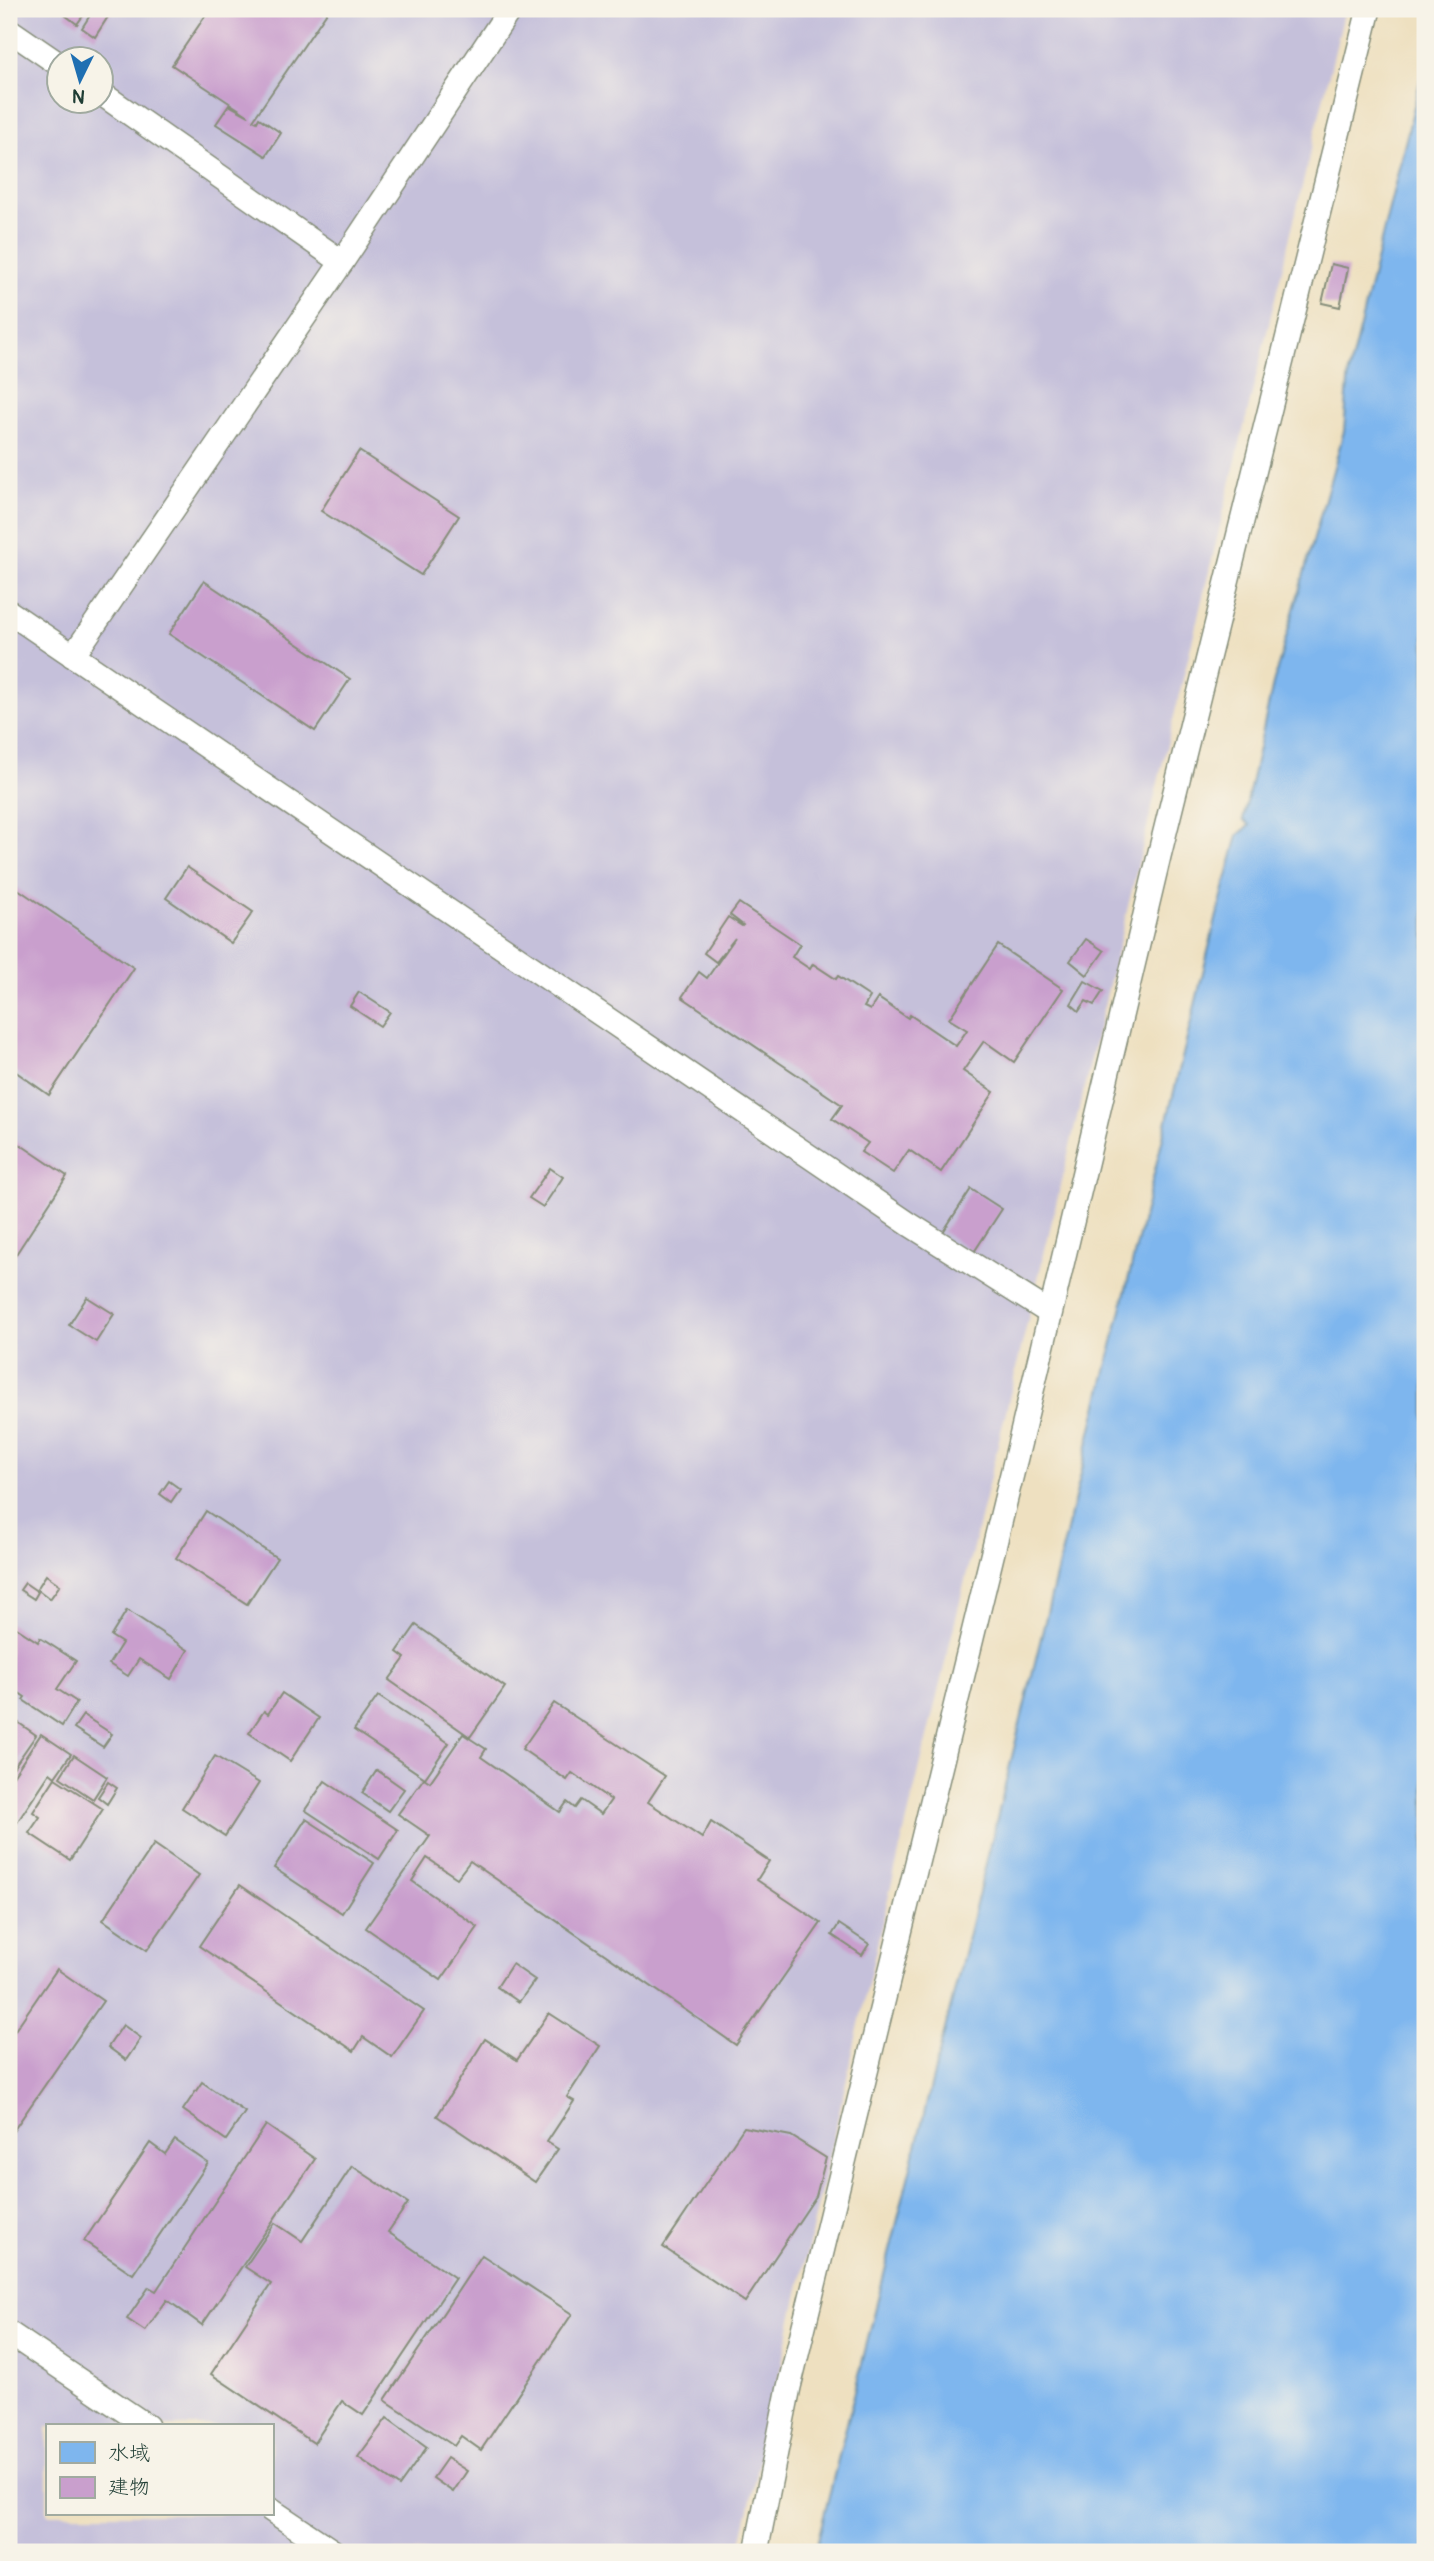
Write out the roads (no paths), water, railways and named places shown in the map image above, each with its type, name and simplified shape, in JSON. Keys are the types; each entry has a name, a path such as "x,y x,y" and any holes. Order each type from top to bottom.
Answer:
{"lane":[{"path":"73,656 342,262 510,9"},
{"path":"756,2552 789,2387 1156,869 1369,9"},
{"path":"9,30 46,55"},
{"path":"116,104 342,262"},
{"path":"9,612 909,1224 1050,1313"},
{"path":"9,2333 144,2424"},
{"path":"273,2511 334,2552"}],"water":[{"path":"1425,62 1425,2552 815,2552 1215,923 1238,835 1250,825 1243,820 1273,684 1344,431 1349,371"}]}
